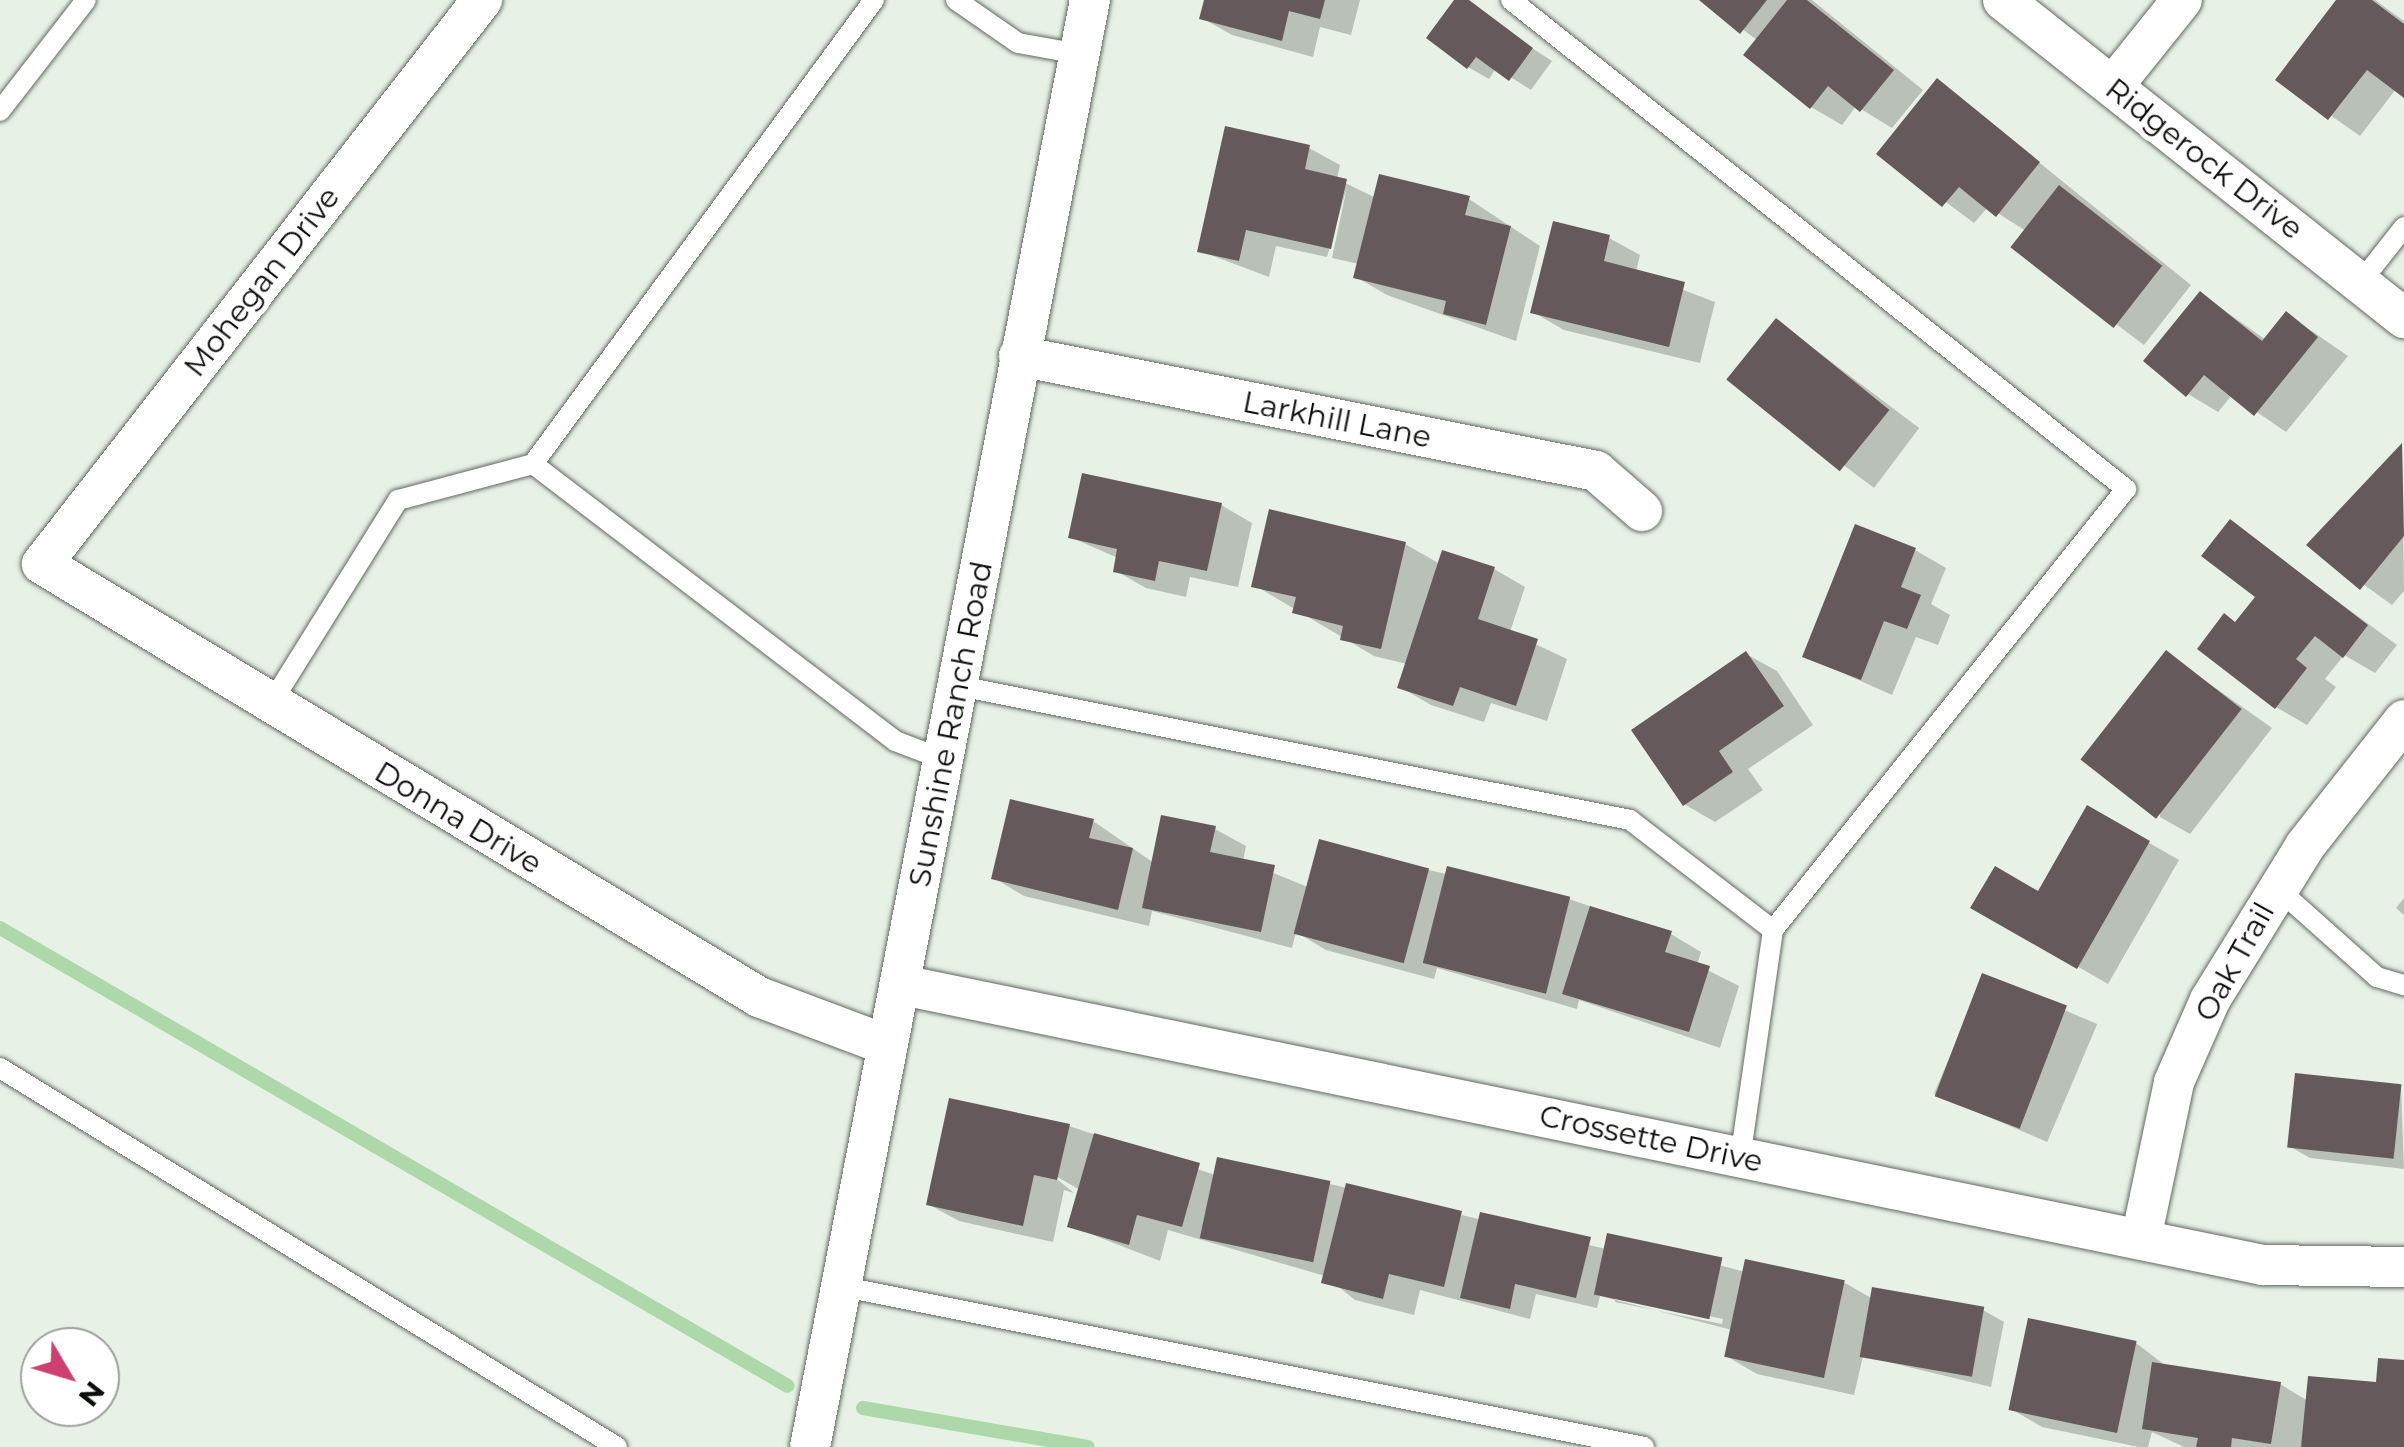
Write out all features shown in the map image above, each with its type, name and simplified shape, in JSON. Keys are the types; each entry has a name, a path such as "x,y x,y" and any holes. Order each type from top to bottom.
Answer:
{"street":[{"name":"Mohegan Drive","path":"42,564 482,0"},
{"name":"Sunshine Ranch Road","path":"810,1447 838,1286 902,984 1018,356 1090,0"},
{"name":"Ridgerock Drive","path":"2002,0 2404,318"},
{"path":"2113,86 2182,0"},
{"name":"Larkhill Lane","path":"1018,356 1596,471 1642,511"},
{"name":"Donna Drive","path":"42,564 759,998 887,1045"},
{"name":"Oak Trail","path":"2141,1239 2174,1082 2277,888 2404,720"},
{"name":"Crossette Drive","path":"902,984 2263,1264 2404,1267"}],"lane":[{"path":"0,111 86,0"},
{"path":"270,705 398,500 533,464 874,0"},
{"path":"956,0 1018,43 1080,54"},
{"path":"1511,0 2126,489 1772,930 1740,1158"},
{"path":"2360,283 2404,228"},
{"path":"533,464 895,741 944,760"},
{"path":"959,686 1630,820 1772,930"},
{"path":"2277,888 2377,977 2404,985"},
{"path":"0,1068 616,1447"},
{"path":"838,1286 1644,1447"}],"building":[{"path":"1204,0 1325,0 1320,19 1289,11 1282,41 1199,19"},
{"path":"1454,0 1469,0 1533,48 1509,81 1476,57 1467,69 1426,38"},
{"path":"1699,0 1767,0 1740,34"},
{"path":"1787,0 1807,0 1894,70 1860,112 1828,86 1810,109 1743,55"},
{"path":"2336,0 2372,0 2404,24 2404,98 2367,70 2328,120 2275,80"},
{"path":"1937,78 2040,162 1996,217 1959,187 1942,207 1876,154"},
{"path":"1225,126 1310,145 1305,169 1347,179 1331,249 1246,230 1239,261 1197,252"},
{"path":"1379,174 1470,196 1465,215 1511,226 1486,325 1443,314 1446,301 1353,278"},
{"path":"2059,185 2162,266 2114,328 2010,247"},
{"path":"1553,221 1610,235 1604,261 1685,282 1669,347 1530,313"},
{"path":"2200,291 2262,341 2286,311 2318,337 2254,416 2204,375 2186,397 2143,361"},
{"path":"1776,318 1889,410 1840,471 1726,379"},
{"path":"2402,443 2404,536 2360,590 2306,545"},
{"path":"1082,473 1222,503 1207,571 1159,561 1155,581 1113,572 1117,549 1068,538"},
{"path":"1269,509 1406,542 1381,649 1340,640 1343,626 1292,613 1296,597 1251,587"},
{"path":"2230,519 2368,625 2343,658 2315,636 2296,659 2307,668 2275,709 2197,649 2224,613 2235,622 2255,597 2201,556"},
{"path":"1855,524 1916,548 1901,587 1921,595 1907,629 1884,621 1861,680 1802,657"},
{"path":"1442,550 1495,567 1478,619 1538,639 1516,706 1460,687 1453,706 1397,688"},
{"path":"2166,650 2242,709 2156,819 2080,760"},
{"path":"1746,651 1784,706 1719,751 1733,772 1683,806 1631,730"},
{"path":"1010,799 1094,819 1089,838 1133,848 1118,910 991,879"},
{"path":"2087,805 2150,841 2077,969 1970,908 1995,866 2038,891"},
{"path":"1161,815 1216,826 1210,852 1275,865 1261,932 1142,908"},
{"path":"1319,839 1429,869 1404,963 1294,934"},
{"path":"1447,866 1570,897 1546,994 1423,963"},
{"path":"1590,906 1672,931 1665,952 1710,966 1689,1032 1562,994"},
{"path":"1982,973 2067,1006 2020,1129 1935,1096"},
{"path":"2295,1073 2401,1084 2394,1159 2287,1148"},
{"path":"949,1098 1070,1124 1057,1180 1034,1175 1023,1226 926,1205"},
{"path":"1094,1133 1200,1163 1182,1227 1137,1215 1129,1245 1067,1227"},
{"path":"1217,1157 1330,1181 1313,1262 1200,1238"},
{"path":"1346,1183 1462,1211 1444,1287 1389,1274 1383,1299 1321,1283"},
{"path":"1480,1212 1591,1237 1576,1298 1515,1284 1510,1309 1460,1298"},
{"path":"1607,1233 1722,1258 1709,1319 1594,1295"},
{"path":"1745,1259 1845,1280 1824,1378 1724,1357"},
{"path":"1872,1287 1984,1307 1972,1377 1860,1357"},
{"path":"2028,1318 2137,1341 2117,1433 2008,1410"},
{"path":"2378,1358 2404,1360 2404,1447 2301,1447 2308,1376 2376,1382"},
{"path":"2152,1362 2281,1382 2271,1444 2232,1438 2231,1447 2196,1447 2198,1438 2142,1429"}],"waterway":[{"path":"0,928 788,1386"},
{"path":"863,1408 1088,1447"}]}
